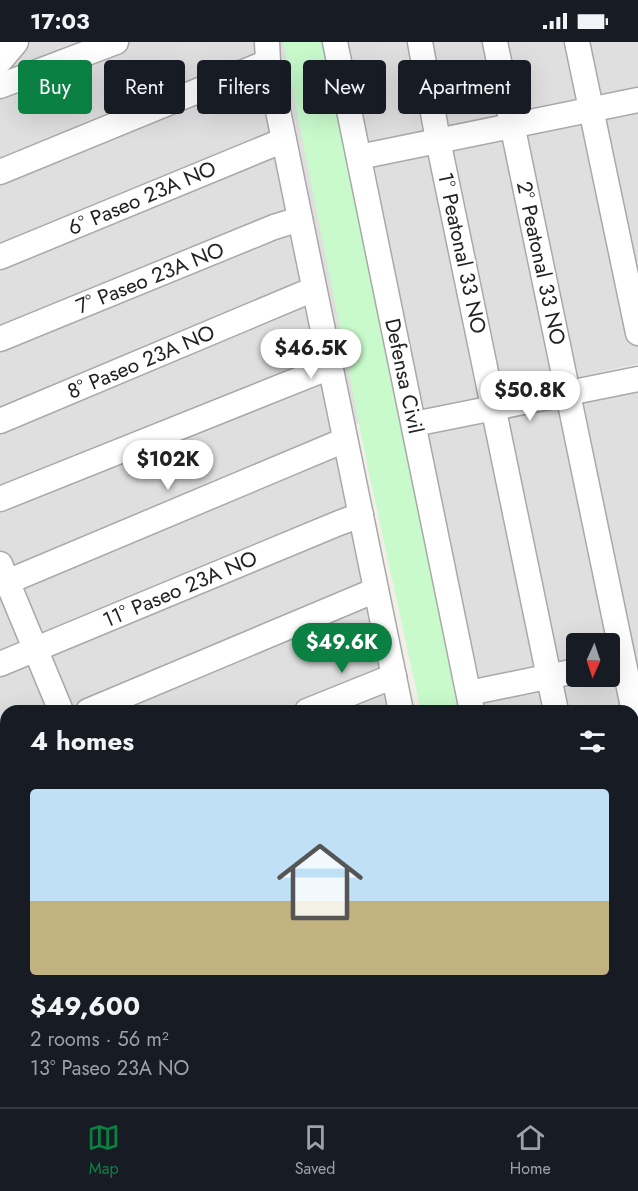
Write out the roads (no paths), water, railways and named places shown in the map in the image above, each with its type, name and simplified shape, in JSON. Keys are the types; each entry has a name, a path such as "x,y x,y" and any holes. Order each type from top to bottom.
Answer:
{"street":[{"path":"0,61 16,42"},
{"path":"0,86 116,42"},
{"name":"Defensa Civil","path":"335,42 471,702"},
{"name":"1° Peatonal 33 NO","path":"420,42 438,140 555,705"},
{"name":"2° Peatonal 33 NO","path":"495,42 633,705"},
{"path":"577,42 638,333"},
{"path":"0,172 268,52 400,705"},
{"path":"359,157 638,100"},
{"name":"6° Paseo 23A NO","path":"0,257 284,140"},
{"name":"7° Paseo 23A NO","path":"0,339 274,227 300,219"},
{"name":"8° Paseo 23A NO","path":"0,421 314,288"},
{"path":"0,499 330,367"},
{"path":"414,424 638,379"},
{"path":"58,705 4,573 345,440"},
{"name":"11° Paseo 23A NO","path":"0,664 361,515"},
{"path":"102,705 376,590"},
{"path":"471,702 548,676 566,673"},
{"path":"322,705 394,676"}]}
